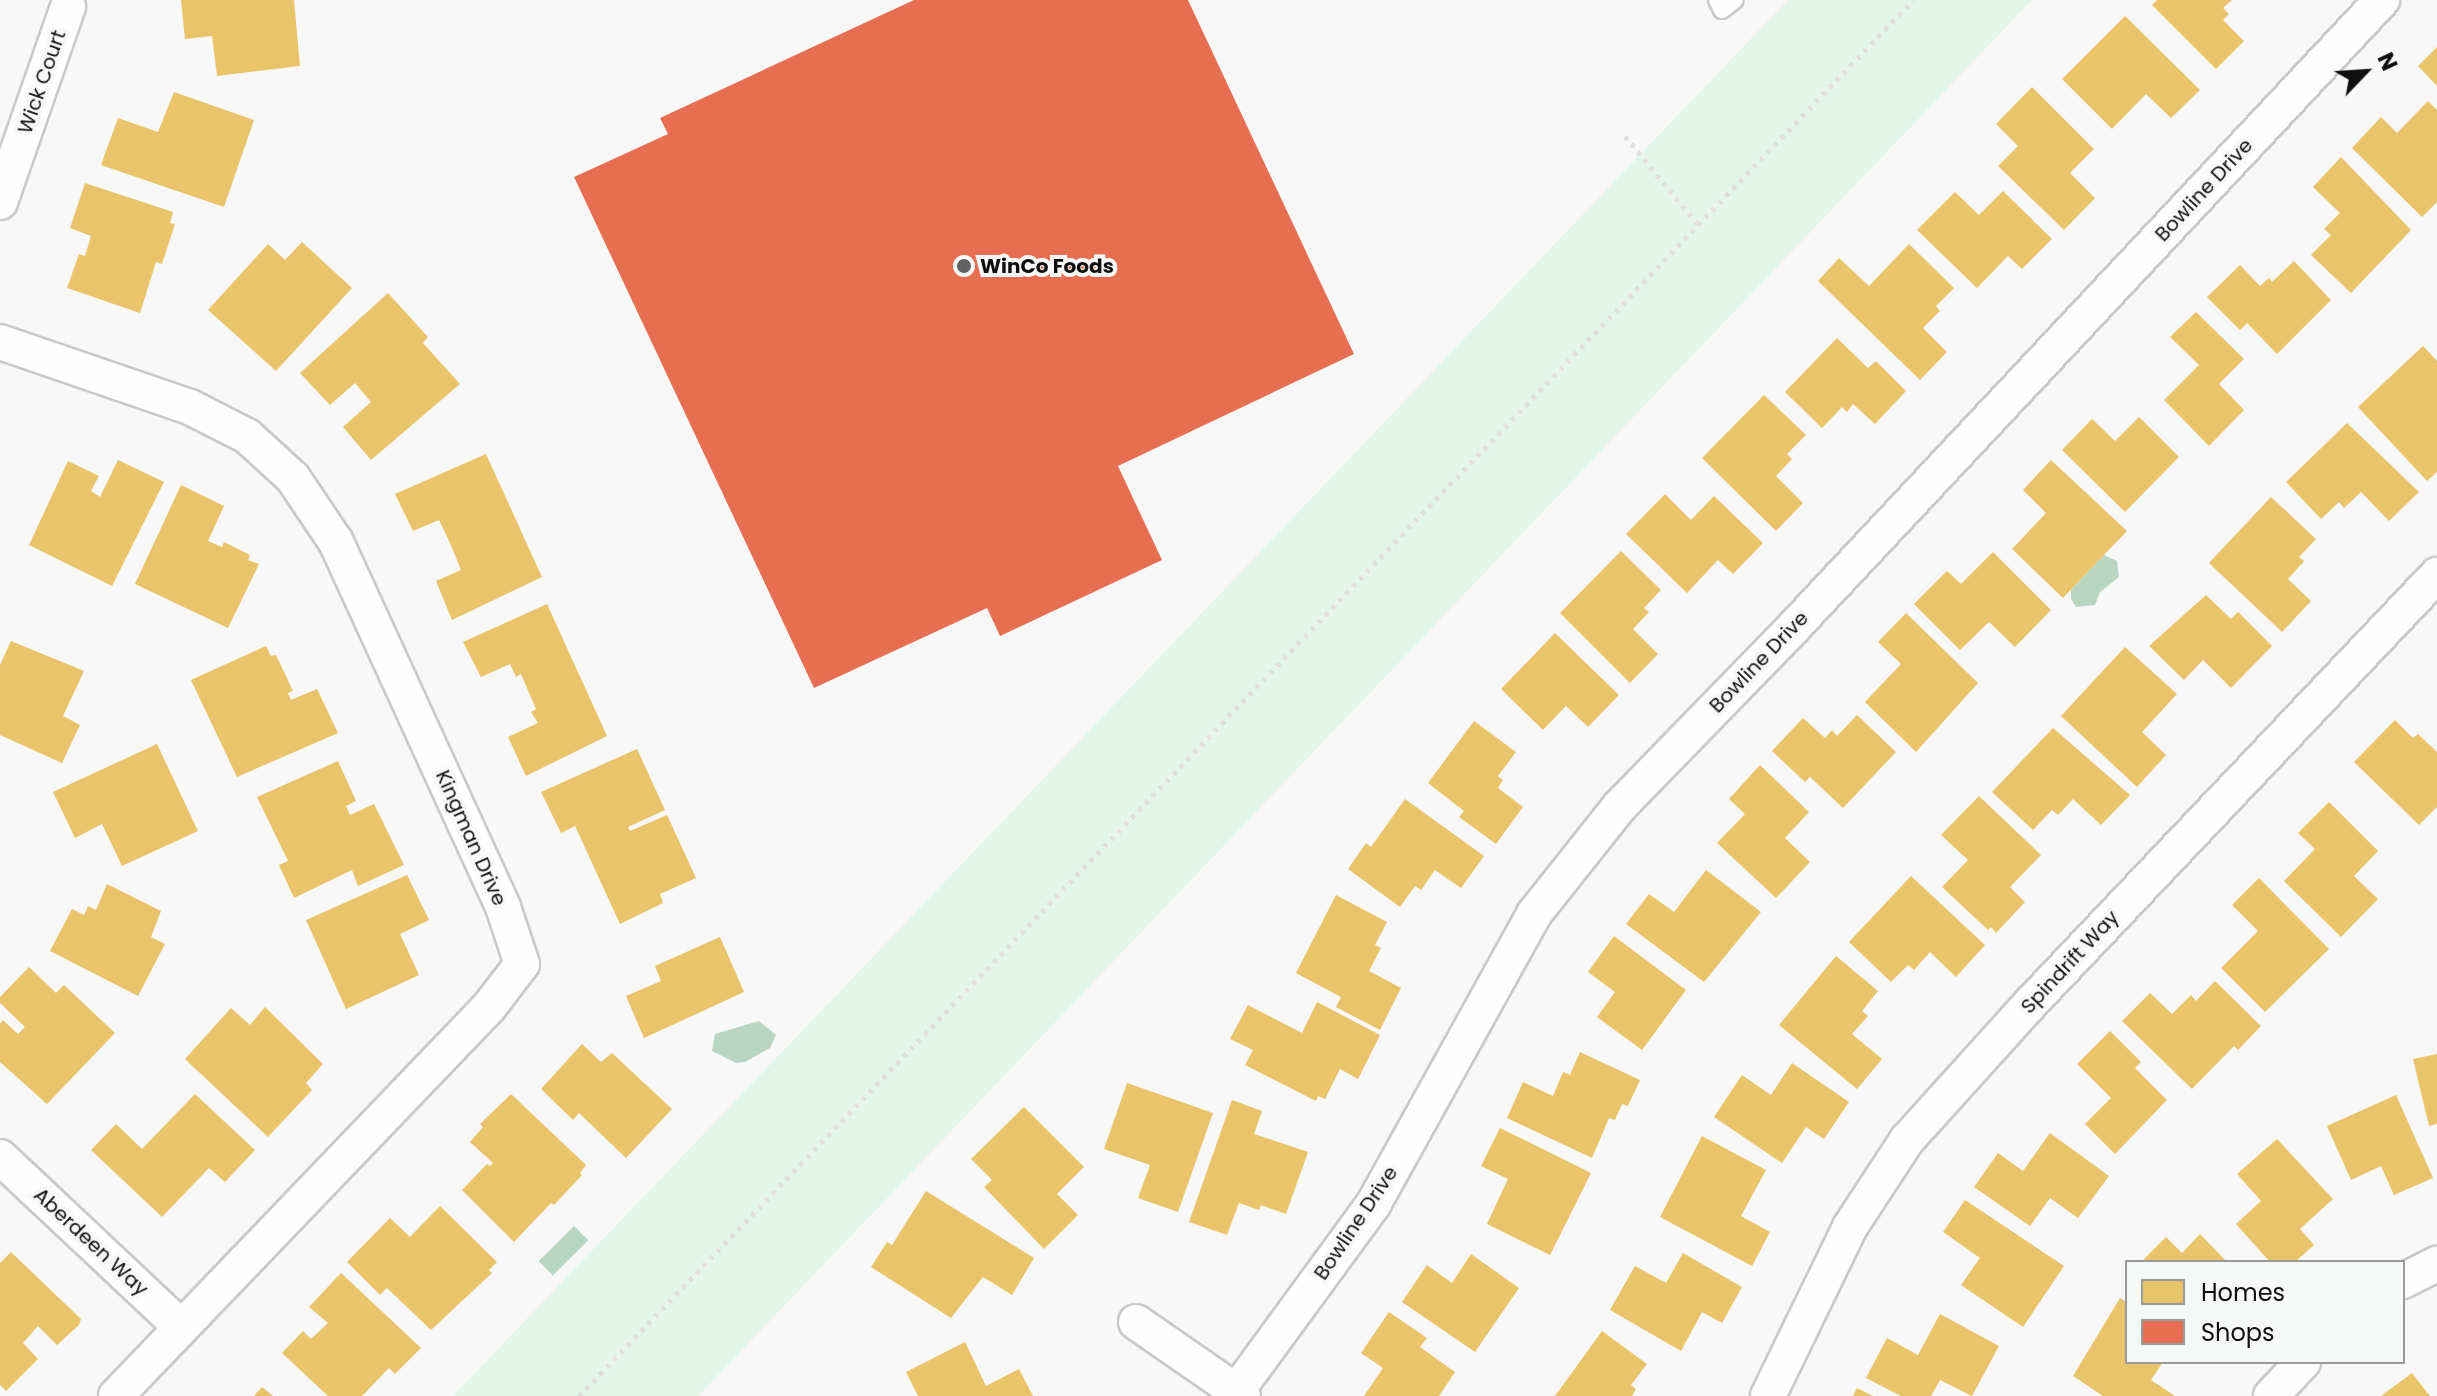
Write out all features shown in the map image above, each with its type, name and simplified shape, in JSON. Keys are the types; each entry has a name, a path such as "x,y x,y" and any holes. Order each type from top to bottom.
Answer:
{"street":[{"name":"Bowline Drive","path":"1237,1394 1374,1203 1534,914 1620,806 1805,615 2382,0"},
{"name":"Wick Court","path":"0,202 68,7"},
{"name":"Kingman Drive","path":"0,342 190,407 247,436 293,478 336,542 503,907 522,964 489,1007 116,1396"},
{"name":"Spindrift Way","path":"1768,1396 1850,1227 1907,1140 2039,994 2437,575"},
{"name":"Aberdeen Way","path":"0,1157 181,1327"},
{"path":"2405,1280 2437,1264"},
{"path":"1136,1322 1237,1394"},
{"path":"2271,1396 2301,1364"}],"lane":[{"path":"1717,0 1722,10 1735,0"}],"path":[{"path":"579,1396 1913,0"},
{"path":"1625,136 1698,225"}],"shaded area":[{"path":"1788,0 2032,0 698,1396 453,1396"},
{"path":"2104,555 2117,561 2119,577 2100,592 2095,605 2076,607 2071,599 2071,590"},
{"path":"759,1021 776,1035 770,1048 745,1062 736,1063 712,1051 715,1034"},
{"path":"574,1226 588,1240 553,1275 539,1261"}],"building: Homes":[{"path":"181,0 294,0 300,66 217,76 212,36 185,39"},
{"path":"2157,0 2232,0 2223,8 2229,14 2223,20 2244,41 2216,69 2152,5"},
{"path":"2125,16 2200,90 2171,118 2146,94 2112,129 2062,79"},
{"path":"2437,47 2437,86 2418,66"},
{"path":"2032,87 2094,149 2070,173 2095,198 2064,230 1998,166 2018,146 1996,124"},
{"path":"174,92 254,120 224,207 101,165 118,118 158,132"},
{"path":"2428,101 2437,110 2437,202 2422,217 2352,148 2381,117 2397,133"},
{"path":"2341,157 2411,230 2351,293 2311,255 2331,235 2324,229 2340,213 2313,187"},
{"path":"85,183 173,212 170,223 175,224 162,264 156,262 140,313 67,288 79,254 85,256 91,236 70,228"},
{"path":"2003,191 2052,239 2022,269 2008,256 1977,288 1917,230 1955,192 1979,215"},
{"path":"302,242 352,288 276,371 208,310 268,244 285,260"},
{"path":"1909,244 1954,288 1936,306 1940,311 1923,328 1947,352 1920,380 1818,281 1839,258 1869,286"},
{"path":"2294,261 2331,300 2277,354 2247,323 2240,330 2207,297 2240,265 2260,286 2269,278 2272,282"},
{"path":"388,293 428,337 423,343 460,384 371,460 343,427 371,402 355,383 330,405 300,373"},
{"path":"2196,312 2244,359 2219,384 2244,410 2209,446 2164,400 2199,365 2170,337"},
{"path":"1837,338 1868,368 1876,361 1906,391 1875,424 1853,404 1847,412 1842,407 1822,428 1785,392"},
{"path":"2423,346 2437,361 2437,472 2427,481 2358,407"},
{"path":"1764,395 1806,435 1787,454 1792,459 1776,476 1803,503 1776,531 1702,458"},
{"path":"2139,417 2179,457 2125,512 2062,450 2092,419 2115,441"},
{"path":"2347,423 2419,492 2389,521 2361,492 2344,508 2339,502 2321,519 2286,482"},
{"path":"486,454 542,577 452,620 436,581 461,570 450,543 439,520 413,531 395,494"},
{"path":"118,460 164,482 112,586 29,545 68,461 99,476 91,491 100,497"},
{"path":"2051,460 2127,531 2063,598 2012,549 2046,513 2023,490"},
{"path":"181,485 224,506 208,541 222,547 224,542 250,555 248,560 259,564 228,628 135,584"},
{"path":"1665,494 1691,520 1714,496 1763,543 1733,574 1718,560 1687,593 1626,534"},
{"path":"2271,497 2316,539 2299,557 2304,561 2288,579 2311,601 2282,632 2209,563"},
{"path":"1621,551 1661,590 1644,608 1649,612 1633,629 1658,654 1630,683 1560,613"},
{"path":"1993,552 2051,610 2015,647 1989,622 1960,650 1914,604 1947,571 1961,584"},
{"path":"2206,595 2231,619 2238,612 2272,646 2231,688 2203,660 2184,680 2149,646"},
{"path":"547,604 607,736 526,776 508,737 538,723 531,712 536,709 521,674 516,677 510,664 481,677 463,642"},
{"path":"1906,613 1978,683 1916,752 1865,702 1901,664 1878,642"},
{"path":"1555,633 1619,695 1588,727 1566,706 1543,730 1501,689"},
{"path":"11,641 84,671 63,716 80,725 62,763 0,735 0,665"},
{"path":"266,646 271,656 276,655 293,691 288,693 291,700 317,689 338,733 237,777 191,680"},
{"path":"2125,647 2177,694 2142,732 2166,755 2137,787 2061,716"},
{"path":"1857,715 1896,752 1843,808 1810,777 1805,782 1772,751 1803,718 1825,738 1832,730 1837,736"},
{"path":"2395,720 2413,738 2418,734 2437,752 2437,807 2419,825 2354,762"},
{"path":"1474,721 1516,752 1498,776 1503,780 1498,788 1523,807 1496,844 1459,817 1464,811 1428,783"},
{"path":"2053,728 2130,795 2101,825 2073,799 2058,815 2052,810 2033,830 1992,792"},
{"path":"157,744 198,831 122,866 102,824 75,838 53,792"},
{"path":"637,749 665,810 628,827 630,831 667,815 696,878 660,894 663,903 620,924 575,826 561,833 541,792"},
{"path":"338,761 356,801 346,806 350,815 374,804 404,865 358,886 352,870 294,898 279,865 288,861 257,797"},
{"path":"1760,765 1809,812 1785,838 1810,862 1776,898 1717,843 1745,814 1729,799"},
{"path":"1979,796 2041,855 2010,887 2025,902 1996,933 1991,927 1988,930 1942,887 1968,860 1941,835"},
{"path":"1405,799 1484,856 1461,888 1435,870 1421,890 1415,886 1400,907 1348,869 1366,843 1371,847"},
{"path":"2329,802 2378,851 2354,876 2378,899 2341,937 2284,881 2315,849 2298,833"},
{"path":"1706,870 1761,912 1704,982 1626,924 1649,894 1674,912"},
{"path":"407,875 429,920 400,934 419,975 346,1009 306,920"},
{"path":"1911,876 1985,945 1956,977 1930,952 1914,970 1908,965 1891,982 1849,942"},
{"path":"2259,878 2329,949 2265,1012 2221,968 2258,931 2232,905"},
{"path":"107,884 161,911 151,937 165,944 138,996 50,951 72,909 84,915 88,906 96,910"},
{"path":"1336,895 1387,922 1375,945 1381,948 1369,971 1401,988 1380,1030 1336,1007 1341,997 1296,973"},
{"path":"1614,936 1686,990 1642,1050 1597,1017 1615,992 1588,972"},
{"path":"720,937 744,992 644,1038 626,996 661,981 655,966"},
{"path":"1836,956 1878,991 1862,1011 1868,1016 1852,1034 1882,1059 1857,1089 1779,1025"},
{"path":"29,967 56,993 64,985 115,1033 47,1104 0,1062 0,1024 3,1020 18,1034 25,1027 0,1003 0,997"},
{"path":"2215,981 2261,1026 2238,1050 2234,1046 2192,1089 2122,1021 2150,993 2172,1014 2191,995 2196,1001"},
{"path":"1317,1002 1380,1035 1358,1079 1340,1069 1325,1099 1318,1096 1316,1101 1245,1065 1253,1050 1230,1039 1248,1005 1302,1033"},
{"path":"265,1007 323,1064 306,1083 312,1090 268,1137 185,1059 231,1008 250,1025"},
{"path":"2110,1031 2141,1062 2135,1068 2167,1100 2115,1154 2085,1124 2111,1098 2077,1064"},
{"path":"582,1044 601,1062 612,1053 672,1109 626,1158 579,1113 573,1120 541,1089"},
{"path":"1580,1052 1640,1080 1628,1106 1622,1104 1615,1120 1609,1118 1592,1158 1507,1118 1523,1082 1553,1096 1563,1072 1570,1075"},
{"path":"2437,1054 2437,1124 2429,1126 2413,1059"},
{"path":"1792,1063 1849,1102 1824,1139 1806,1127 1782,1163 1714,1117 1742,1075 1771,1095"},
{"path":"1127,1083 1213,1113 1178,1212 1138,1198 1150,1165 1104,1149"},
{"path":"195,1094 255,1150 225,1182 209,1168 162,1217 91,1150 116,1124 142,1149"},
{"path":"511,1094 586,1165 580,1173 582,1175 554,1205 551,1203 514,1242 462,1190 487,1164 490,1166 493,1163 470,1142 483,1127 480,1124"},
{"path":"2396,1095 2433,1178 2394,1195 2381,1166 2351,1180 2327,1126"},
{"path":"1232,1100 1262,1111 1254,1134 1308,1152 1286,1214 1261,1205 1259,1210 1239,1203 1227,1235 1189,1222"},
{"path":"1024,1107 1084,1167 1057,1194 1078,1215 1044,1249 984,1187 992,1180 971,1159"},
{"path":"1500,1128 1591,1173 1550,1255 1487,1224 1508,1179 1481,1166"},
{"path":"2050,1133 2109,1176 2078,1218 2050,1198 2030,1226 1974,1187 1998,1153 2023,1171"},
{"path":"1702,1136 1766,1170 1741,1216 1770,1232 1752,1266 1660,1217"},
{"path":"2277,1139 2333,1199 2300,1229 2314,1245 2297,1260 2268,1260 2236,1224 2261,1201 2237,1174"},
{"path":"926,1191 1034,1258 1012,1295 983,1277 951,1318 871,1267 887,1242 892,1245"},
{"path":"1965,1200 2064,1266 2023,1327 1961,1285 1980,1258 1943,1232"},
{"path":"440,1206 497,1262 489,1270 492,1273 431,1330 387,1288 380,1295 347,1262 390,1218 410,1237"},
{"path":"2200,1234 2225,1260 2143,1260 2166,1237 2182,1253"},
{"path":"11,1252 81,1319 79,1325 57,1345 38,1326 23,1343 38,1359 6,1391 0,1385 0,1263"},
{"path":"1683,1253 1742,1287 1722,1323 1702,1312 1681,1351 1610,1310 1635,1266 1666,1283"},
{"path":"1471,1254 1519,1288 1475,1352 1402,1302 1427,1265 1452,1283"},
{"path":"341,1273 421,1348 395,1374 389,1368 362,1396 328,1396 282,1353 303,1331 311,1339 328,1323 309,1307"},
{"path":"2120,1298 2125,1302 2125,1364 2162,1364 2151,1380 2175,1396 2103,1396 2073,1376"},
{"path":"1389,1312 1427,1338 1420,1347 1455,1372 1439,1396 1364,1396 1383,1368 1361,1353"},
{"path":"1940,1314 1999,1346 1972,1396 1940,1380 1931,1396 1901,1396 1866,1378 1887,1338 1918,1355"},
{"path":"1602,1331 1647,1364 1631,1385 1636,1389 1632,1396 1555,1396"},
{"path":"965,1342 986,1386 1019,1369 1033,1396 918,1396 906,1372"},
{"path":"2412,1373 2430,1396 2381,1396"},
{"path":"262,1387 273,1396 254,1396"},
{"path":"1857,1388 1873,1396 1853,1396"}],"building: Shops":[{"name":"WinCo Foods","path":"914,0 1188,0 1354,354 1118,466 1162,560 1000,636 987,608 814,688 574,177 668,134 660,118"}],"place":[{"name":"WinCo Foods","path":"964,266"}]}
